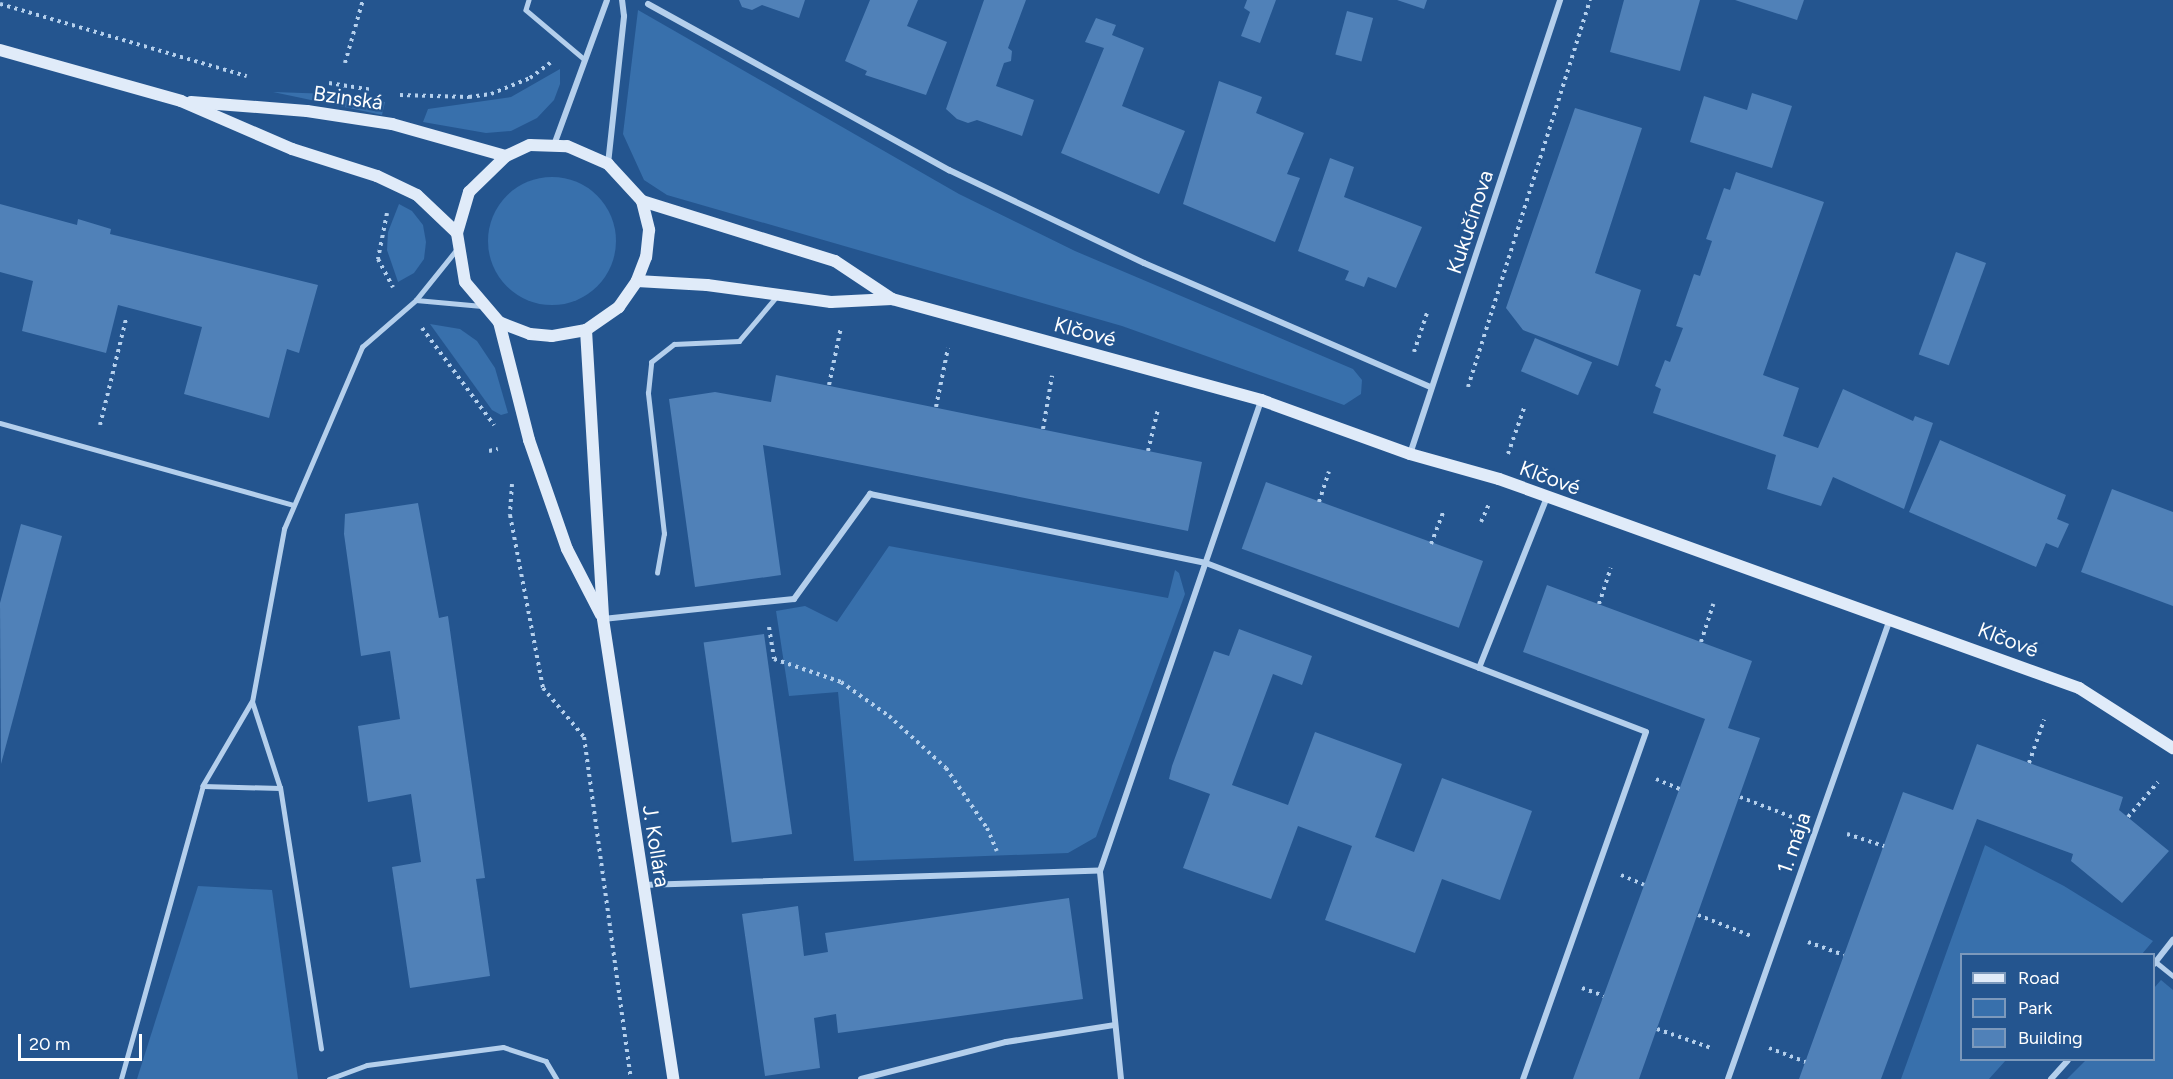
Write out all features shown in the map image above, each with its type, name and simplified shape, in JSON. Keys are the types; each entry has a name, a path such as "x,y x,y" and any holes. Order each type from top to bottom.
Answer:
{"main road":[{"name":"Bzinská","path":"0,50 181,101 292,149 397,185 417,195 457,233"},
{"name":"Bzinská","path":"181,101 307,111 392,124 506,156"},
{"name":"Klčové","path":"642,201 649,231 646,257 637,281 619,307 586,330 552,336 530,334 499,322 465,282 457,233 469,192 506,156 530,145 554,145 584,151 608,165 642,201 835,261 892,299"},
{"name":"Klčové","path":"637,281 831,302 892,299 1261,400 1410,454 1547,497 2079,688 2173,748"},
{"name":"J. Kollára","path":"499,322 530,440 567,549 603,619"},
{"name":"J. Kollára","path":"586,330 603,619 642,885 674,1079"}],"street":[{"path":"554,145 583,58 607,0"},
{"path":"608,165 624,16 622,0"},
{"name":"Kukučínova","path":"1410,454 1430,387 1560,0"},
{"path":"648,4 949,170 1144,263 1430,387"},
{"path":"1121,1079 1100,871 1261,400"},
{"path":"603,619 794,599 870,494 1206,563 1646,732 1523,1079"},
{"path":"1479,668 1547,497"},
{"name":"1. mája","path":"1728,1079 1891,619"},
{"path":"642,885 1100,871"},
{"path":"2155,963 2173,940"},
{"path":"861,1079 1006,1042 1114,1025"},
{"path":"2051,1079 2066,1061"}],"lane":[{"path":"529,0 526,10 583,58"},
{"path":"121,1079 203,786 252,702 284,529 293,505 362,347 416,300 458,247"},
{"path":"657,573 664,534 648,393 651,362 674,344 739,341 779,295"},
{"path":"416,300 484,306"},
{"path":"0,423 293,505"},
{"path":"252,702 280,788 321,1049"},
{"path":"203,786 280,788"},
{"path":"2155,963 2173,976"},
{"path":"329,1079 367,1065 503,1047 546,1061 557,1079"}],"path":[{"path":"345,63 363,0"},
{"path":"1468,387 1590,0"},
{"path":"0,4 257,79"},
{"path":"388,93 430,98 491,94 530,78 556,58 563,43"},
{"path":"319,84 378,91"},
{"path":"390,283 495,426 504,457"},
{"path":"94,449 126,319"},
{"path":"829,386 841,327"},
{"path":"936,407 948,348"},
{"path":"1043,429 1052,376"},
{"path":"1148,451 1158,409"},
{"path":"489,451 498,449"},
{"path":"1319,502 1329,472"},
{"path":"510,476 513,485 510,515 543,688 584,737 631,1079"},
{"path":"1431,544 1444,510"},
{"path":"1599,604 1611,568"},
{"path":"765,603 774,659 841,681 889,716 946,768 987,828 1006,874"},
{"path":"1701,642 1713,604"},
{"path":"2029,763 2044,720"},
{"path":"2128,817 2158,782"},
{"path":"1740,797 1792,817"},
{"path":"1847,834 1884,846"},
{"path":"1698,915 1750,936"},
{"path":"1808,942 1844,955"},
{"path":"1657,1029 1711,1048"},
{"path":"1769,1048 1805,1062"}],"green space":[{"path":"638,10 959,194 1075,251 1353,369 1362,380 1361,394 1344,405 1122,326 667,195 644,180 623,134"},
{"path":"560,69 560,84 554,100 537,118 511,131 486,133 423,122 428,109 511,97"},
{"path":"273,92 332,94 385,102 382,115"},
{"path":"552,177 577,181 598,195 612,216 616,241 612,266 598,287 577,301 552,305 527,301 506,287 492,266 488,241 492,216 506,195 527,181"},
{"path":"399,204 412,211 423,225 426,242 424,259 414,273 398,282 387,250 388,232"},
{"path":"430,324 460,329 477,341 495,368 508,413 501,415 492,410"},
{"path":"889,546 1168,598 1175,570 1179,573 1185,594 1096,837 1068,853 854,861 838,692 789,696 776,611 805,606 837,622"},
{"path":"1985,845 2064,886 2153,941 2143,953 1960,953 1960,1061 2005,1061 1989,1079 1901,1079"},
{"path":"198,886 272,890 298,1079 137,1079"},
{"path":"2161,980 2173,990 2173,1079 2067,1079 2085,1061 2155,1061 2155,987"}],"building":[{"path":"739,0 805,0 799,18 762,5 752,10 742,7"},
{"path":"870,0 918,0 907,26 947,42 926,95 865,75 867,71 845,61"},
{"path":"984,0 1026,0 1008,48 1012,51 1011,61 1004,63 996,86 1034,100 1022,136 977,120 968,123 957,119 946,109"},
{"path":"1247,0 1276,0 1260,43 1241,36 1250,12 1244,8"},
{"path":"1397,0 1427,0 1424,9"},
{"path":"1624,0 1700,0 1680,71 1610,52"},
{"path":"1735,0 1804,0 1797,20"},
{"path":"1347,11 1373,18 1361,61 1335,54"},
{"path":"1096,18 1116,25 1112,35 1144,48 1122,106 1185,131 1159,194 1061,153 1104,48 1085,42"},
{"path":"1219,81 1262,97 1256,113 1304,133 1287,174 1300,178 1275,242 1183,204"},
{"path":"1752,93 1792,106 1772,168 1690,142 1704,96 1747,110"},
{"path":"1575,108 1642,128 1595,273 1641,290 1618,366 1523,330 1506,308"},
{"path":"1330,158 1354,167 1344,197 1422,227 1396,288 1368,277 1364,287 1345,280 1349,271 1298,251"},
{"path":"1736,172 1824,202 1763,375 1799,388 1783,436 1818,448 1843,389 1913,421 1915,416 1933,423 1904,509 1833,477 1821,506 1767,489 1776,455 1653,413 1661,389 1655,386 1665,360 1670,362 1683,328 1676,326 1694,274 1700,276 1712,241 1706,239 1724,188 1730,190"},
{"path":"0,204 77,225 78,219 111,229 110,234 318,285 299,353 287,349 269,418 184,394 202,327 118,305 106,353 22,331 33,281 0,272"},
{"path":"1956,252 1986,263 1949,365 1919,354"},
{"path":"1535,338 1592,362 1578,395 1521,371"},
{"path":"776,375 1202,462 1188,531 763,445 781,575 695,587 669,399 715,392 771,402"},
{"path":"1940,440 2066,495 2057,519 2069,524 2058,548 2046,543 2036,567 1909,512"},
{"path":"1266,482 1483,561 1459,628 1242,549"},
{"path":"2112,489 2173,512 2173,606 2081,572"},
{"path":"418,503 439,618 448,616 485,878 476,879 490,976 410,988 392,867 421,862 411,794 368,802 358,726 400,719 390,651 361,656 344,534 345,514"},
{"path":"21,524 62,536 1,764 0,603"},
{"path":"1547,585 1752,661 1728,728 1760,738 1639,1079 1573,1079 1705,719 1523,652"},
{"path":"1239,629 1312,656 1302,685 1273,674 1232,785 1288,805 1315,732 1402,764 1375,837 1414,852 1442,778 1532,811 1500,900 1442,879 1415,953 1325,920 1352,846 1298,826 1271,899 1183,868 1210,794 1169,779 1172,766 1214,651 1229,656"},
{"path":"764,634 792,834 732,843 704,642"},
{"path":"1977,744 2123,797 2119,810 2169,851 2122,903 2071,861 2073,854 1977,819 1881,1079 1799,1079 1903,792 1953,810"},
{"path":"1069,898 1083,999 838,1033 836,1014 814,1018 820,1068 765,1076 742,914 798,906 804,956 828,952 825,933"}]}
